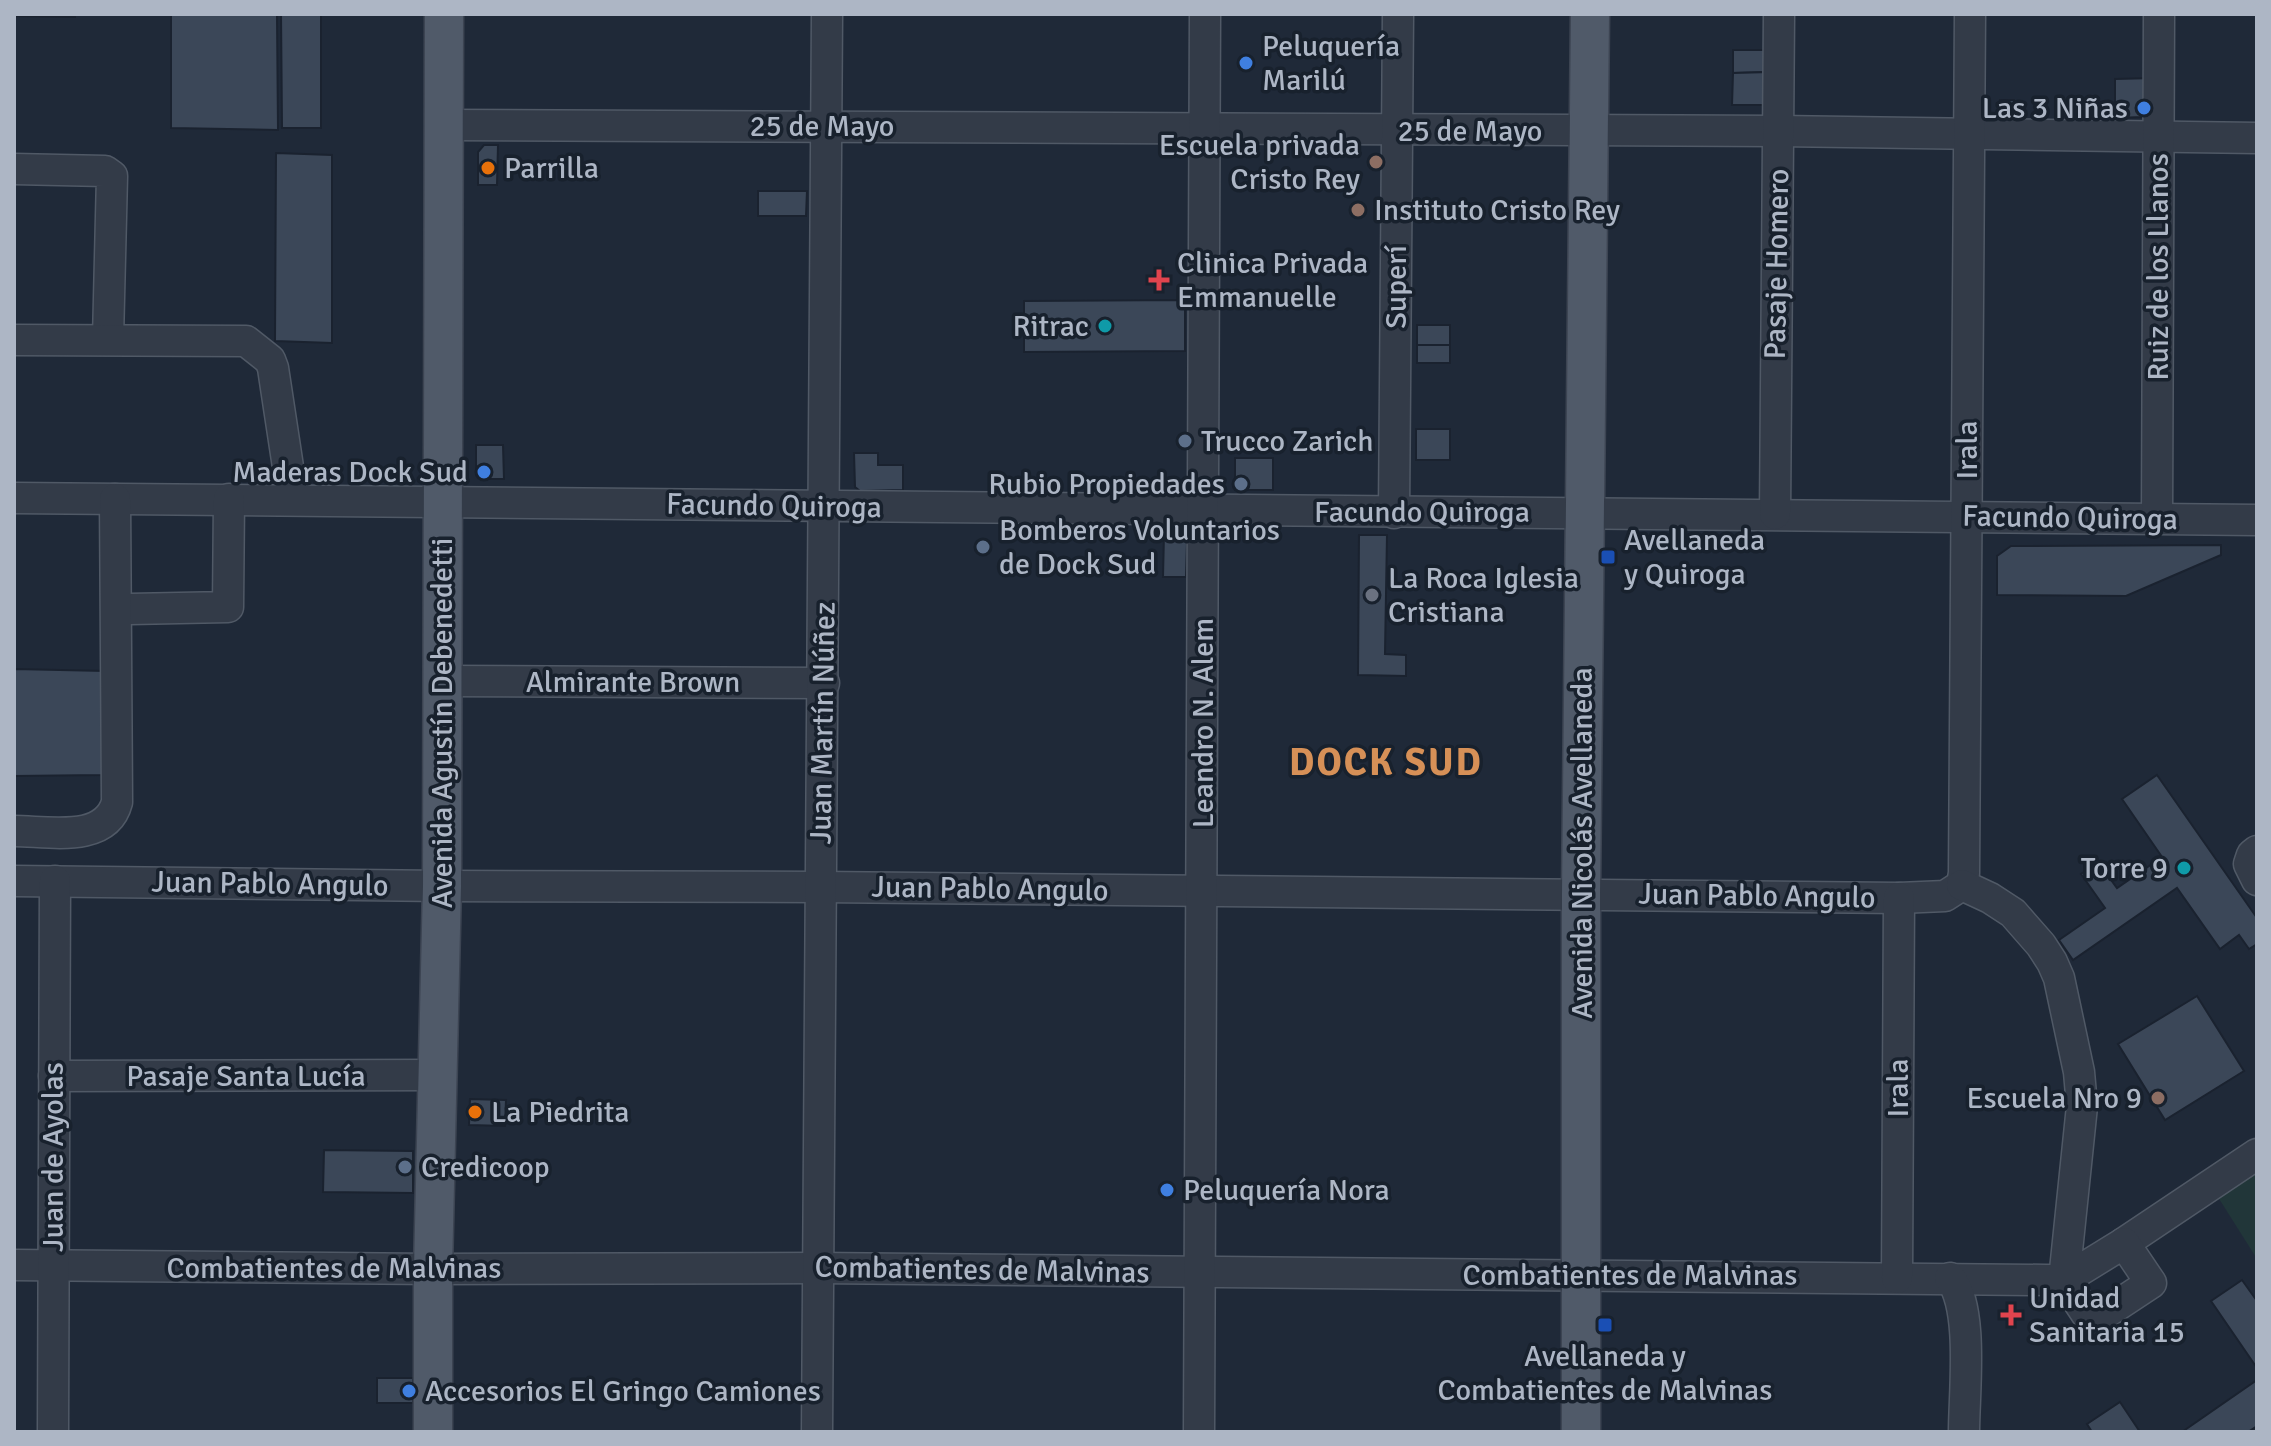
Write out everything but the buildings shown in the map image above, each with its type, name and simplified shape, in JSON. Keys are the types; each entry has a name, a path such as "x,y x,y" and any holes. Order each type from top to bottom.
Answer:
{"main road":[{"name":"Avenida Agustín Debenedetti","path":"433,1432 433,1269 442,886 444,14"},
{"name":"Avenida Nicolás Avellaneda","path":"1581,1432 1581,894 1590,14"}],"street":[{"name":"Juan Martín Núñez","path":"817,1432 827,14"},
{"name":"Leandro N. Alem","path":"1199,1432 1205,14"},
{"name":"Superí","path":"1394,513 1398,14"},
{"name":"Pasaje Homero","path":"1775,514 1779,14"},
{"name":"Irala","path":"1962,885 1970,14"},
{"name":"Ruiz de los Llanos","path":"2157,519 2159,14"},
{"name":"25 de Mayo","path":"443,125 1779,131 2257,138"},
{"path":"14,169 105,171 112,176 108,339"},
{"path":"14,340 246,341 257,347 270,360 273,368 293,500"},
{"name":"Facundo Quiroga","path":"14,498 2257,520"},
{"path":"14,831 81,832 95,829 114,815 117,802 115,499"},
{"path":"130,609 228,607 229,499"},
{"name":"Almirante Brown","path":"442,681 824,683"},
{"path":"2257,851 2249,864 2257,880"},
{"name":"Juan Pablo Angulo","path":"14,881 1899,898 1945,896 1962,885"},
{"name":"Juan de Ayolas","path":"53,1432 55,881"},
{"path":"1962,885 2013,913 2041,945 2059,978 2079,1072 2082,1106 2064,1280 2092,1322 2151,1283 2124,1243"},
{"name":"Irala","path":"1897,1278 1899,898"},
{"name":"Pasaje Santa Lucía","path":"54,1076 438,1075"},
{"path":"2064,1280 2257,1154"},
{"name":"Combatientes de Malvinas","path":"14,1265 433,1269 818,1268 2064,1280"},
{"path":"1950,1278 1957,1287 1963,1307 1964,1432"}],"green space":[{"path":"2257,1158 2257,1259 2211,1186"}],"place":[{"name":"Peluquería Marilú","path":"1246,63"},
{"name":"Las 3 Niñas","path":"2144,108"},
{"name":"Escuela privada Cristo Rey","path":"1376,162"},
{"name":"Parrilla","path":"488,168"},
{"name":"Instituto Cristo Rey","path":"1358,210"},
{"name":"Clinica Privada Emmanuelle","path":"1159,280"},
{"name":"Ritrac","path":"1105,326"},
{"name":"Trucco Zarich","path":"1185,441"},
{"name":"Maderas Dock Sud","path":"484,472"},
{"name":"Rubio Propiedades","path":"1241,484"},
{"name":"Bomberos Voluntarios de Dock Sud","path":"983,547"},
{"name":"Avellaneda y Quiroga","path":"1608,557"},
{"name":"La Roca Iglesia Cristiana","path":"1372,595"},
{"name":"Torre 9","path":"2184,868"},
{"name":"Escuela Nro 9","path":"2158,1098"},
{"name":"La Piedrita","path":"475,1112"},
{"name":"Credicoop","path":"405,1167"},
{"name":"Peluquería Nora","path":"1167,1190"},
{"name":"Unidad Sanitaria 15","path":"2011,1315"},
{"name":"Avellaneda y Combatientes de Malvinas","path":"1605,1325"},
{"name":"Accesorios El Gringo Camiones","path":"409,1391"}],"district":[{"name":"DOCK SUD","path":"1386,762"}]}
